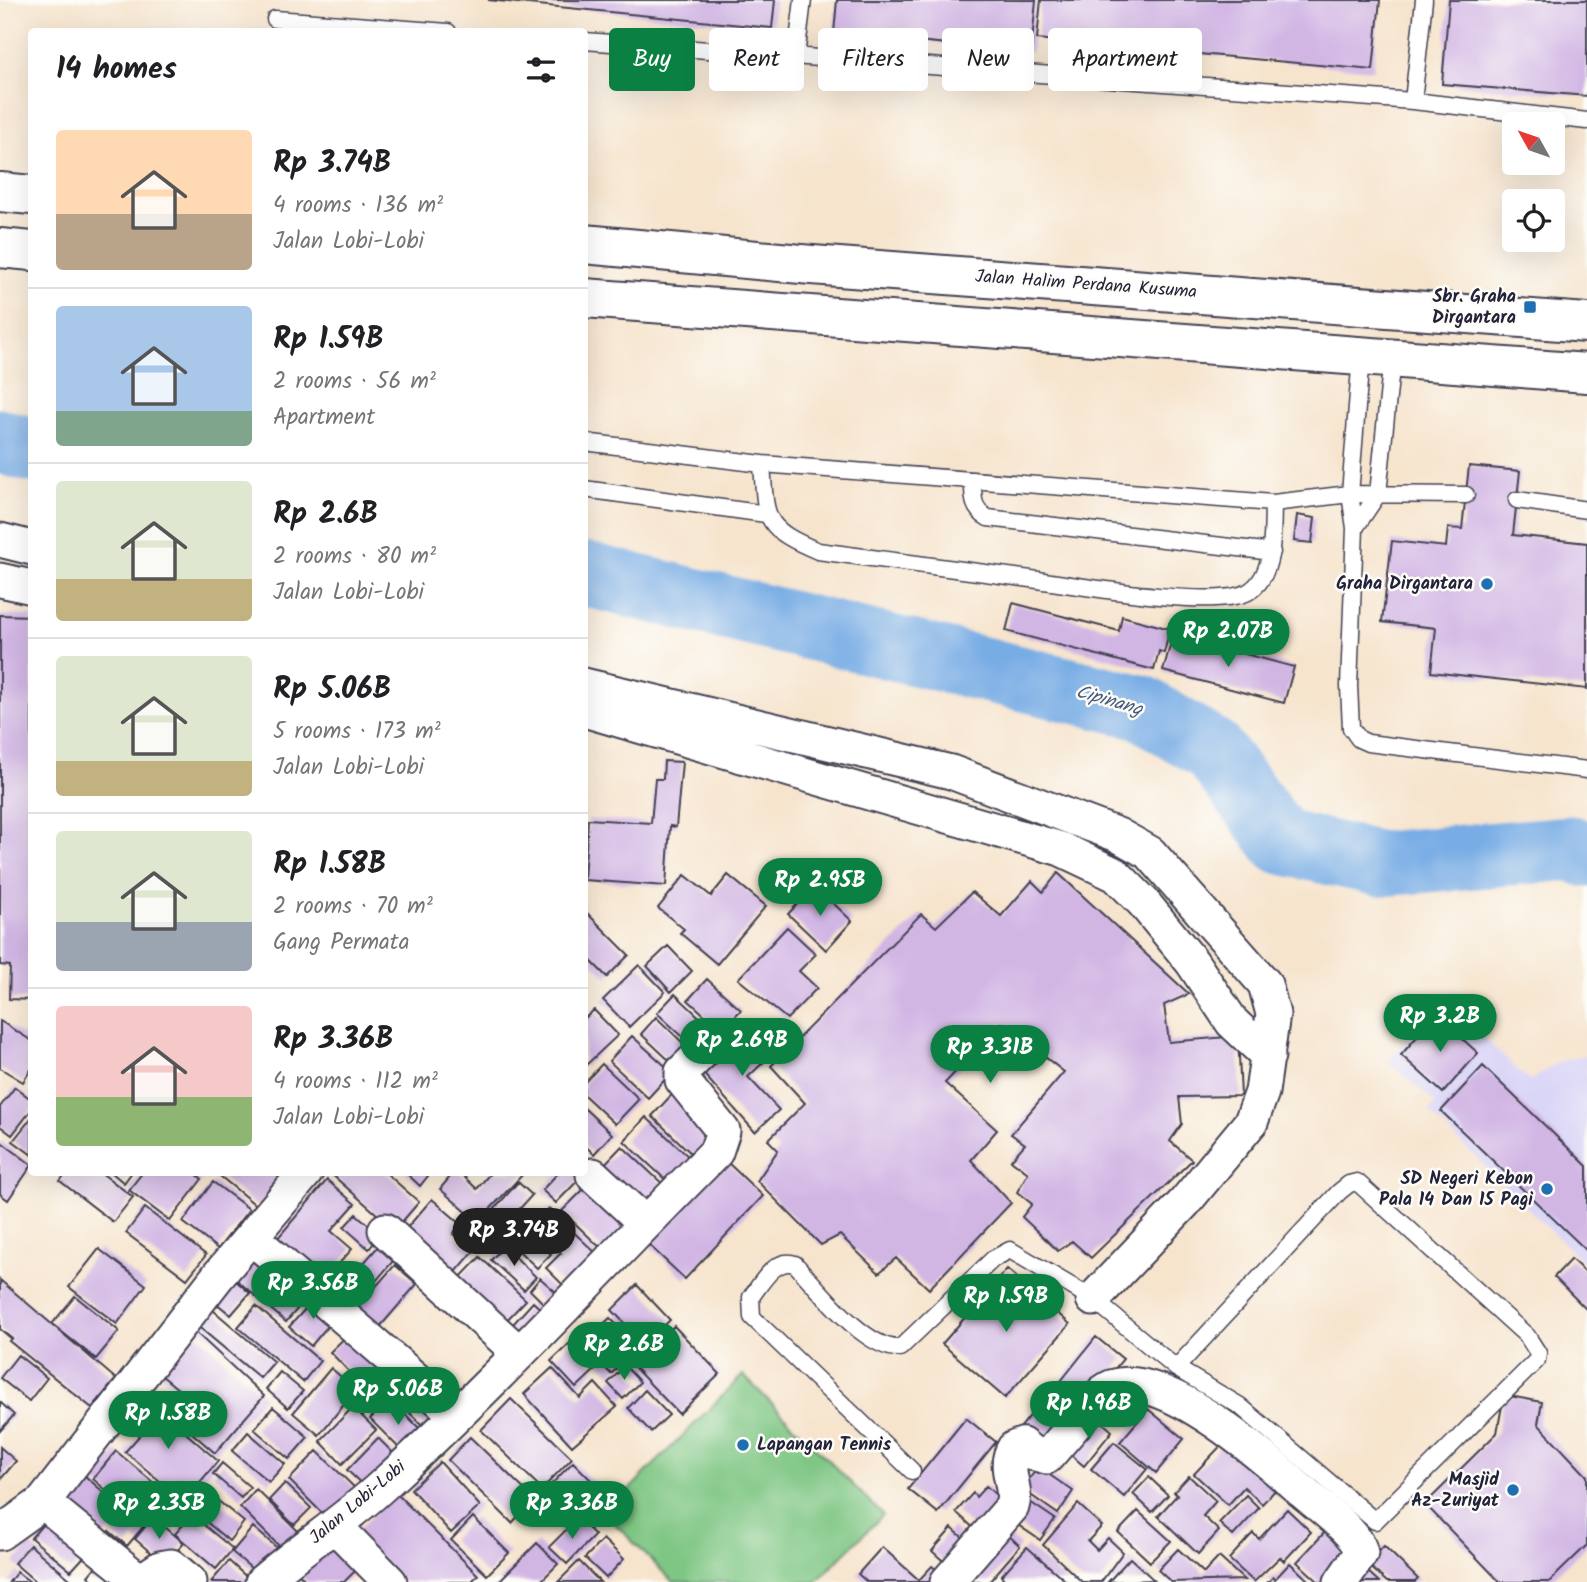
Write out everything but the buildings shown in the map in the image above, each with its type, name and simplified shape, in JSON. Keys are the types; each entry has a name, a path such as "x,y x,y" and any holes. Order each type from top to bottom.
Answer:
{"street":[{"path":"0,192 28,195"},
{"name":"Jalan Halim Perdana Kusuma","path":"588,244 812,265 1587,323"},
{"path":"0,248 28,251"},
{"path":"588,298 1587,373"},
{"path":"0,540 28,547"},
{"path":"0,580 28,586"},
{"path":"588,685 951,772 1118,835 1150,853 1265,984 1273,1014 1262,1092 1251,1122 1185,1202 1093,1299"},
{"path":"588,711 1061,849 1116,875 1143,902 1192,962 1232,1022 1268,1056"},
{"name":"Jalan Lobi-Lobi","path":"262,1582 286,1561 336,1527 457,1415 716,1152 723,1131 682,1080 682,1072 719,1036"},
{"path":"593,1175 645,1223"},
{"path":"0,1533 43,1502 82,1449 303,1176"},
{"path":"385,1230 519,1353"},
{"path":"251,1237 457,1415"},
{"path":"948,1582 1012,1507 1015,1497 1007,1462 1014,1448 1022,1445 1032,1453 1047,1457 1103,1392 1112,1385 1121,1383 1154,1390 1201,1412 1236,1437 1353,1536 1360,1548 1359,1559 1341,1582"},
{"path":"43,1502 141,1581 160,1568 171,1566 190,1582"},
{"path":"336,1527 390,1582"}],"lane":[{"path":"800,28 803,0"},
{"path":"1413,101 1424,0"},
{"path":"275,19 395,28"},
{"path":"588,41 709,50"},
{"path":"804,58 1413,101 1587,121"},
{"path":"1376,357 1350,494 1355,528 1349,686 1351,728 1359,739 1367,743 1587,770"},
{"path":"1355,528 1378,494 1376,357"},
{"path":"588,442 762,464 1273,503 1350,494 1466,495"},
{"path":"762,464 766,514 787,538 818,551 1160,596 1233,597 1250,591 1260,581 1272,552 1273,503"},
{"path":"973,480 974,503 979,513 988,518 1272,552"},
{"path":"588,490 766,514"},
{"path":"1517,500 1587,510"},
{"path":"912,1471 752,1317 751,1297 778,1265 788,1262 794,1264 865,1335 887,1349 900,1348 993,1259 1010,1250 1093,1299 1176,1368 1240,1406 1375,1521 1537,1360 1538,1353 1527,1336 1357,1182 1349,1184 1339,1192 1176,1368"}],"shaded area":[{"name":"SD Negeri Kebon Pala 14 Dan 15 Pagi","path":"1440,997 1530,1081 1558,1062 1587,1055 1587,1266 1429,1112 1436,1103 1388,1062"}],"green space":[{"name":"Lapangan Tennis","path":"743,1375 883,1515 816,1582 673,1582 605,1514"}],"waterway":[{"name":"Cipinang","path":"0,441 28,449"},
{"name":"Cipinang","path":"588,575 1141,707 1212,750 1282,842 1381,864 1571,848 1587,855"}],"place":[{"name":"Sbr. Graha Dirgantara","path":"1530,307"},
{"name":"Graha Dirgantara","path":"1487,584"},
{"name":"SD Negeri Kebon Pala 14 Dan 15 Pagi","path":"1547,1189"},
{"name":"Lapangan Tennis","path":"743,1445"},
{"name":"Masjid Az-Zuriyat","path":"1513,1490"}]}
